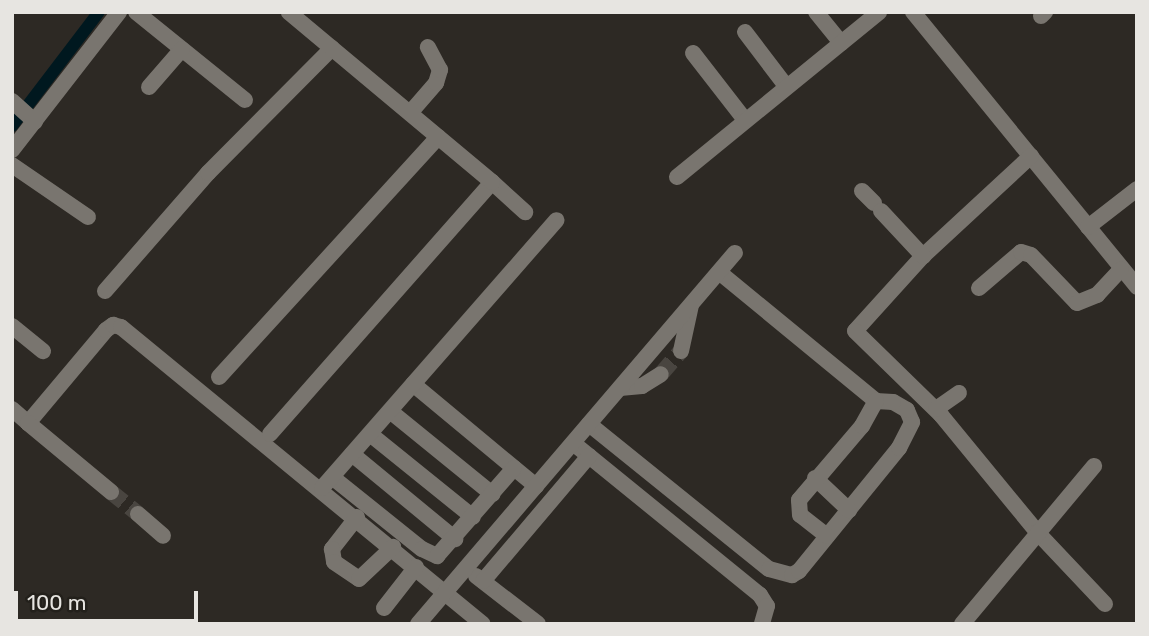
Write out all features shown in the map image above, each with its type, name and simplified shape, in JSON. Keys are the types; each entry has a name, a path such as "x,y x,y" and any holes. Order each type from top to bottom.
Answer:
{"street":[{"path":"12,150 25,113 119,12"},
{"path":"136,12 245,100"},
{"path":"289,12 525,212"},
{"path":"816,12 841,43"},
{"path":"677,177 880,12"},
{"path":"913,12 1137,287"},
{"path":"745,32 786,86"},
{"path":"410,113 436,83 440,70 428,47"},
{"path":"105,291 208,173 332,48"},
{"path":"149,87 182,49"},
{"path":"693,53 745,120"},
{"path":"219,377 438,137"},
{"path":"1031,156 923,256 855,331 936,410 1037,532 1105,604"},
{"path":"12,165 88,217"},
{"path":"270,433 492,182"},
{"path":"1088,227 1137,190"},
{"path":"862,191 923,256"},
{"path":"327,482 557,220"},
{"path":"979,288 1021,252 1031,255 1077,303 1097,295 1121,269"},
{"path":"418,624 735,253"},
{"path":"589,424 769,569 792,575 827,536 899,448 912,422 907,410 894,402 876,401 719,272"},
{"path":"681,351 691,305"},
{"path":"28,423 113,325 121,327 327,482 431,555 445,551 514,468"},
{"path":"12,326 43,351"},
{"path":"620,388 642,386 661,374"},
{"path":"413,384 536,486"},
{"path":"936,410 959,393"},
{"path":"827,536 797,508 815,478 862,426 876,401"},
{"path":"12,409 111,492"},
{"path":"390,411 492,494"},
{"path":"370,433 473,517"},
{"path":"573,443 760,595 767,606 762,624"},
{"path":"352,454 455,539"},
{"path":"484,581 589,456"},
{"path":"961,624 1094,466"},
{"path":"815,478 849,510"},
{"path":"327,482 357,517 483,624"},
{"path":"138,514 163,536"},
{"path":"357,517 332,549 334,562 359,579 393,547"},
{"path":"384,608 416,567"},
{"path":"466,568 538,624"}],"waterway":[{"path":"12,126 99,12"}],"tunnel":[{"path":"661,374 681,351"},
{"path":"111,492 138,514"}]}
